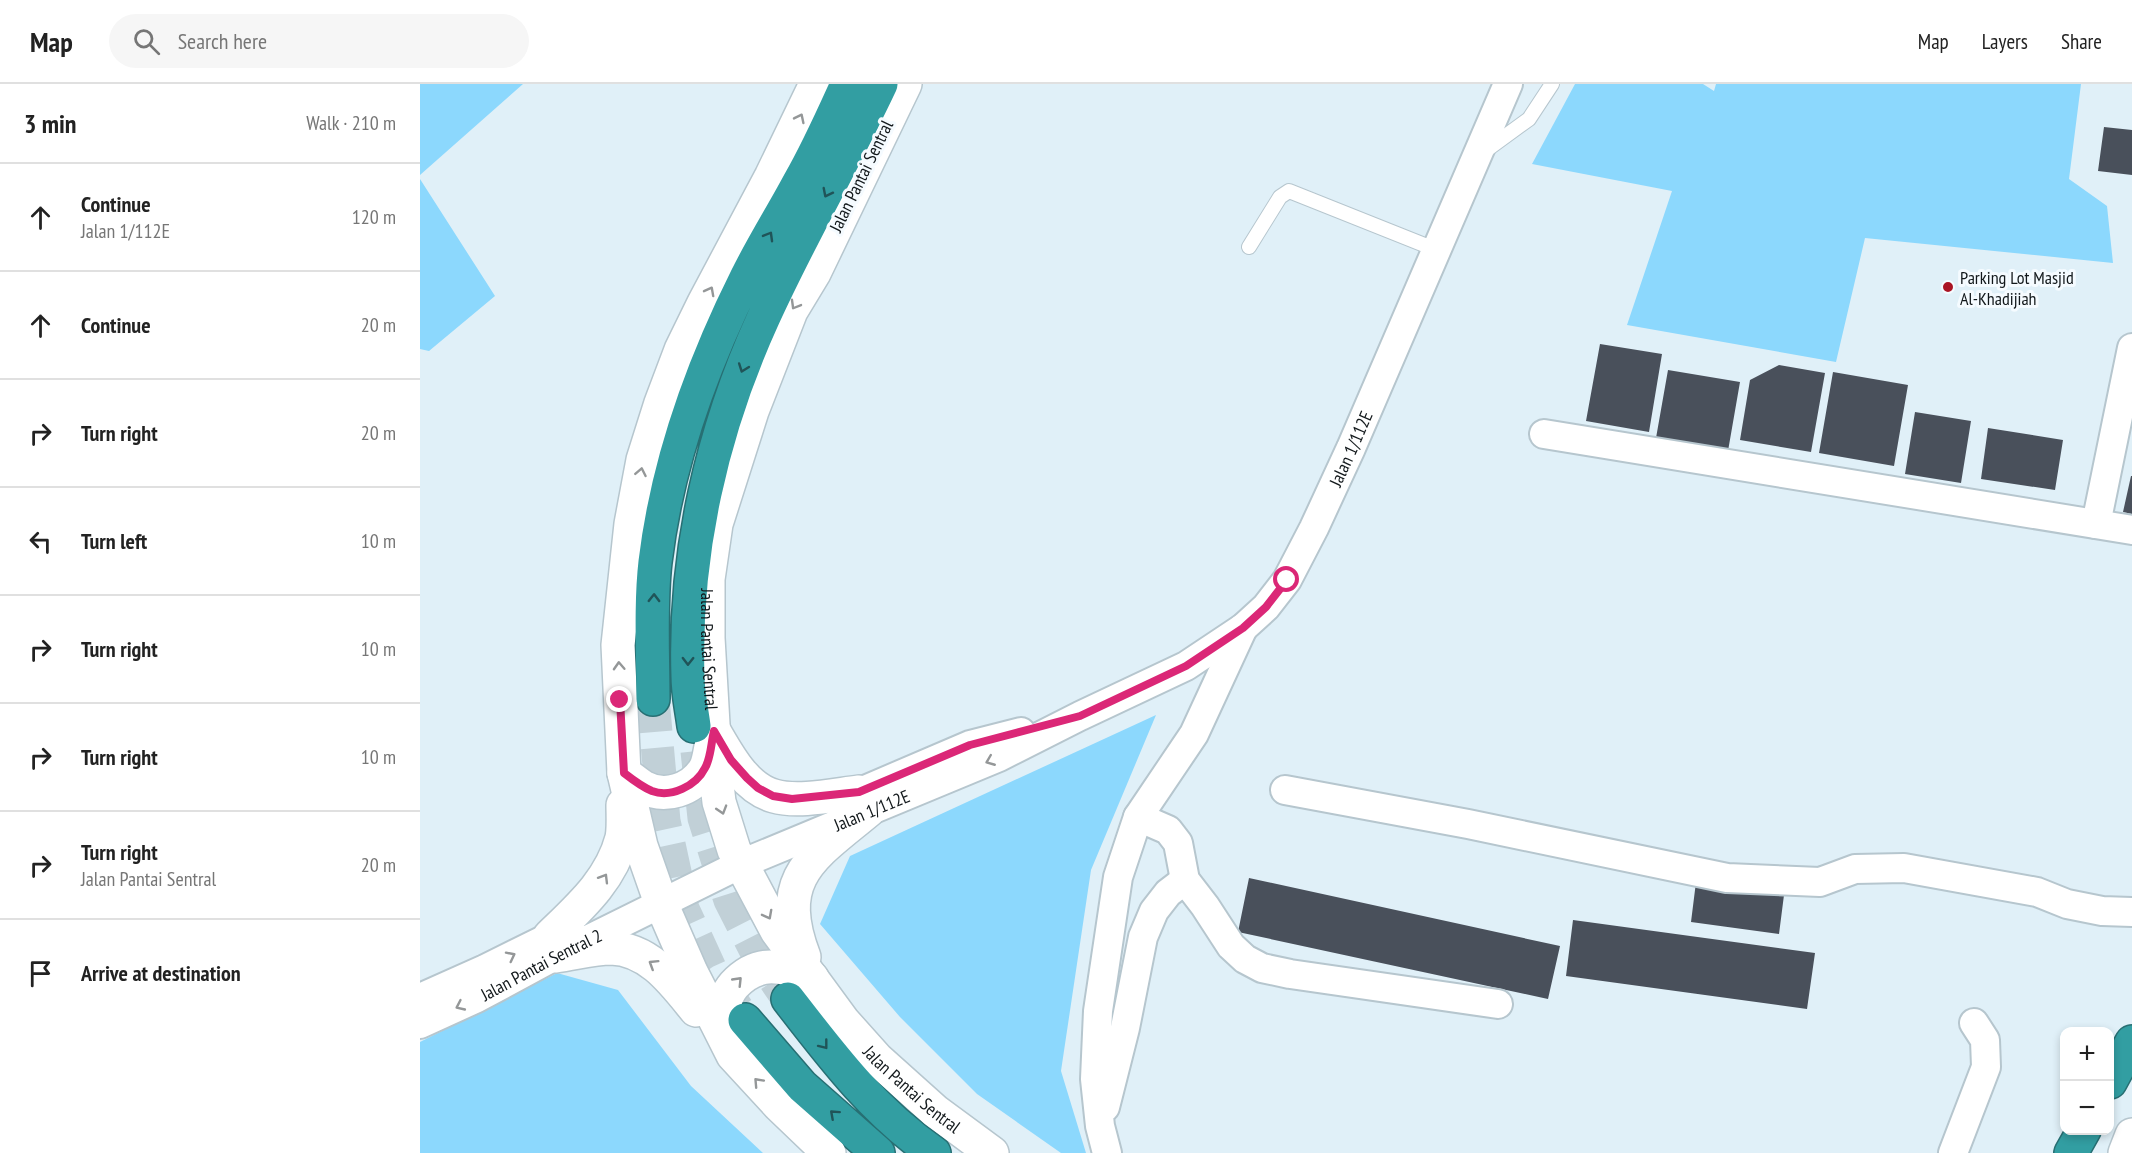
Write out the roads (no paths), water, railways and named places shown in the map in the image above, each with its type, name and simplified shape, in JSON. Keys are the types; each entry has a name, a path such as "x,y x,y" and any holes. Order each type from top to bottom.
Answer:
{"highway":[{"path":"652,699 655,565 675,457 699,384 725,321 747,275 801,180 847,84"},
{"path":"704,729 688,678 688,611 702,506 717,442 763,318 881,84"},
{"path":"800,989 841,1066 884,1114 909,1136 934,1153"},
{"path":"745,1020 802,1086 878,1153"},
{"path":"2110,1081 2132,1042"},
{"path":"2072,1153 2082,1135"}],"main road":[{"path":"553,946 601,884 622,837 624,773 618,645 631,524 643,460 660,403 704,303 771,177 816,84"},
{"name":"Jalan Pantai Sentral","path":"905,84 814,273 791,311 752,411 716,524 708,579 704,729 719,802 737,857 777,931 800,989 843,1021 877,1059 936,1111 992,1153"},
{"path":"624,773 643,787 656,792 676,792 692,783 705,768 704,729"},
{"path":"704,729 747,778 758,788 773,796 792,799 864,801"},
{"path":"624,773 641,846 659,895 691,972 733,1055"},
{"path":"800,989 792,907 798,880 812,858 864,801"},
{"path":"553,946 612,948 636,953 664,971 733,1055 779,1105 829,1153"},
{"path":"733,1055 724,1009 730,989 745,974 775,966 794,970 800,989"},
{"path":"2125,1153 2132,1134"}],"street":[{"name":"Jalan 1/112E","path":"659,895 737,857 864,801 970,745 1080,716 1186,666 1243,628 1266,607 1287,580 1314,528 1479,156 1508,84"},
{"path":"2096,524 2132,348"},
{"path":"1544,434 2132,530"},
{"path":"1103,1140 1095,1079 1098,1011 1118,877 1138,817 1194,734 1243,628"},
{"path":"1285,790 1468,824 1727,878 1820,882 1855,869 1904,868 2037,892 2067,904 2102,911 2132,912"},
{"path":"1138,817 1168,830 1178,843 1185,880 1231,946 1245,959 1262,968 1498,1004"},
{"path":"1103,1140 1143,938 1154,911 1168,892 1185,880"},
{"name":"Jalan Pantai Sentral 2","path":"420,998 485,969 553,946 659,895"},
{"name":"Jalan Pantai Sentral 2","path":"420,1024 477,998 553,946"},
{"path":"1953,1153 1986,1067 1985,1040 1974,1023"}],"lane":[{"path":"1479,156 1529,119 1552,84"},
{"path":"1249,247 1280,197 1290,191 1437,250"}],"tunnel":[{"path":"653,699 664,821 683,909 710,968 742,1016"},
{"path":"697,751 704,818 730,900 758,955 788,999"}],"place":[{"name":"Parking Lot Masjid Al-Khadijiah","path":"1948,287"}]}
